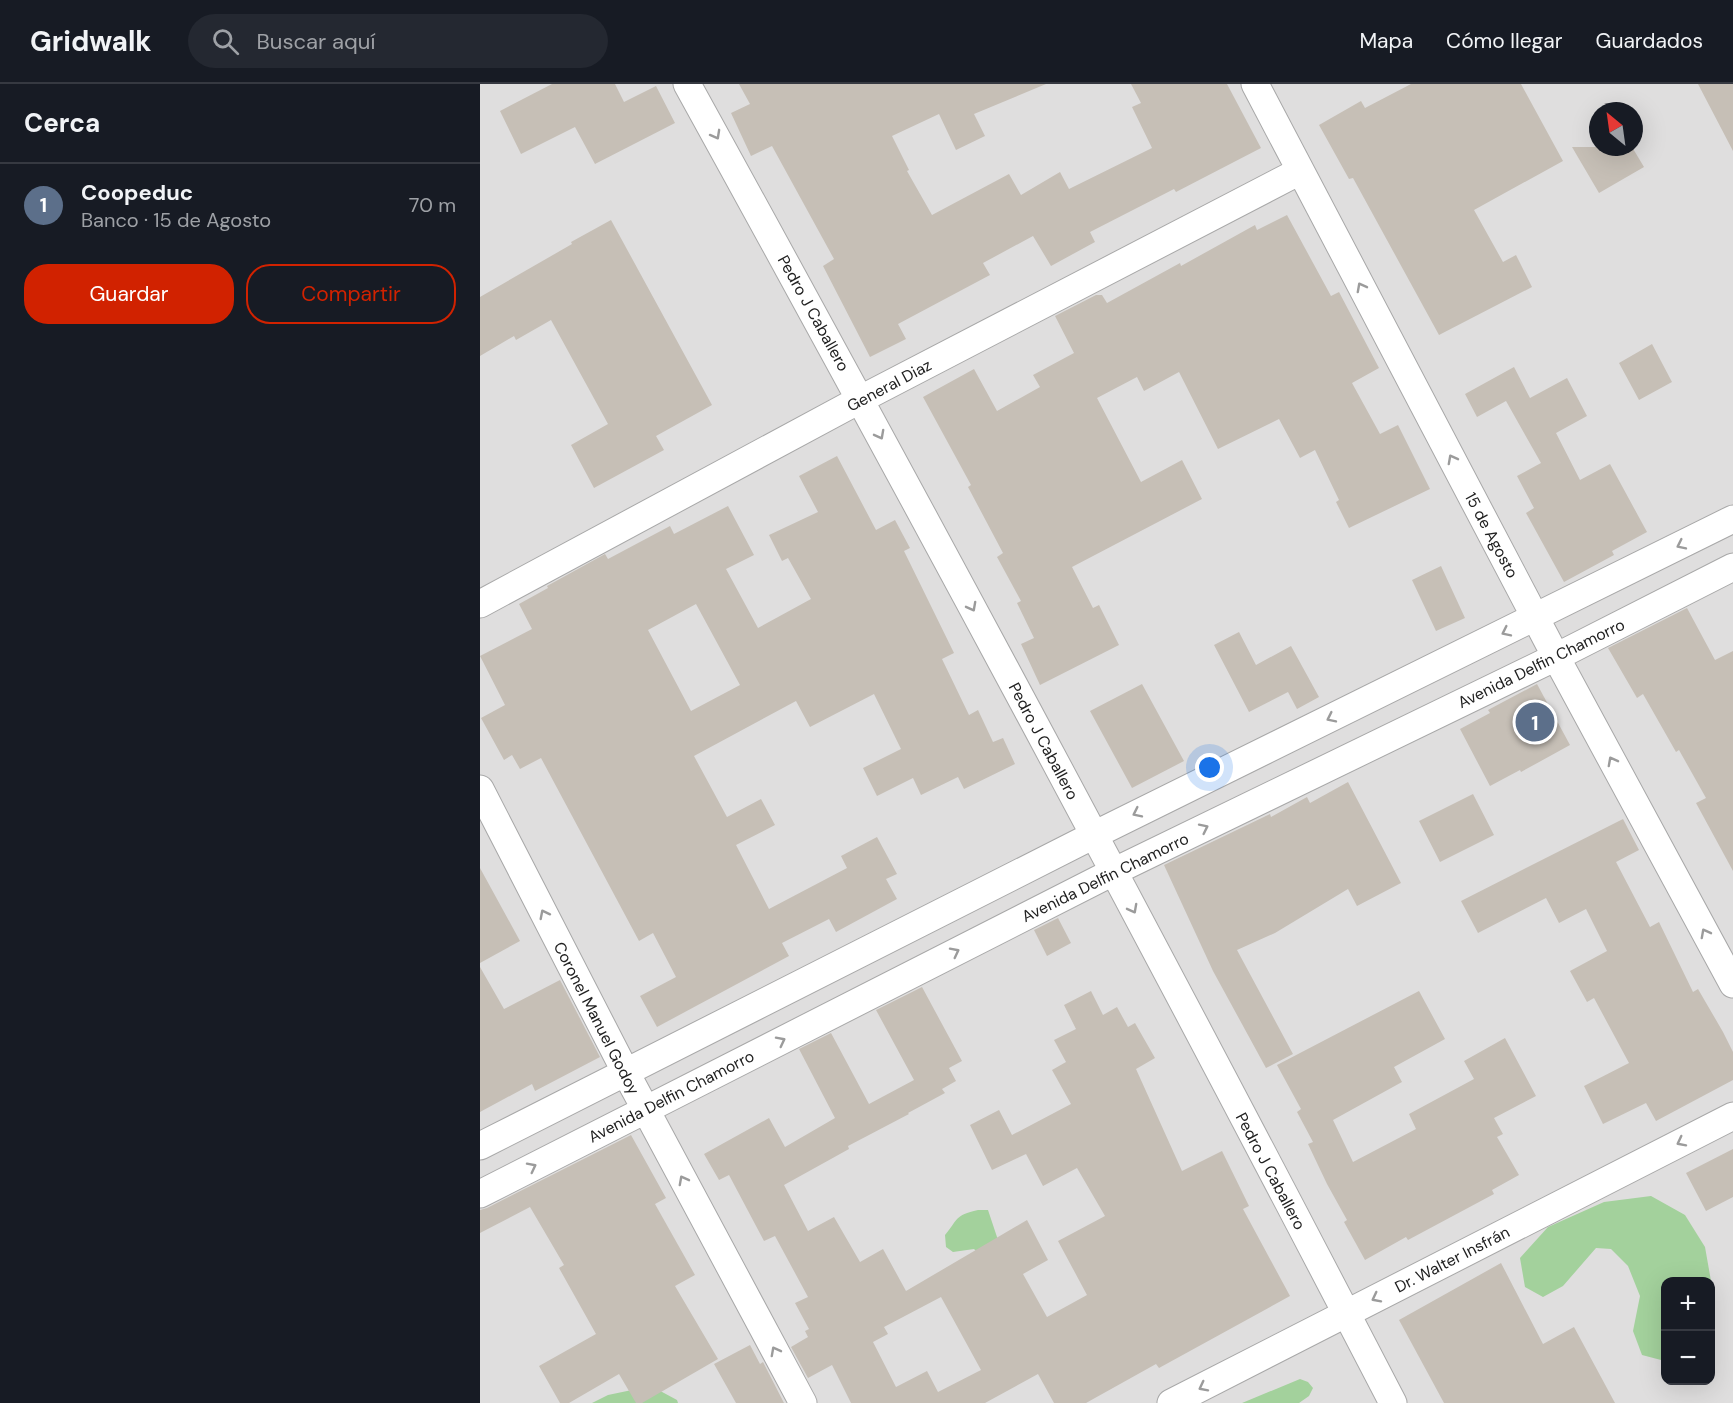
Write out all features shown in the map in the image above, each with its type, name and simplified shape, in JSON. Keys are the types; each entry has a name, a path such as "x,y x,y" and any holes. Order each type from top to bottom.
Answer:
{"street":[{"name":"Pedro J Caballero","path":"687,84 861,399 1393,1403"},
{"name":"15 de Agosto","path":"1255,84 1556,657 1733,984"},
{"name":"General Diaz","path":"480,604 861,399 1300,171"},
{"path":"480,1146 1094,835 1733,519"},
{"name":"Avenida Delfin Chamorro","path":"480,1194 1113,872 1556,657 1733,567"},
{"name":"Coronel Manuel Godoy","path":"480,789 625,1071 803,1403"},
{"name":"Dr. Walter Insfrán","path":"1171,1403 1733,1116"}],"shaded area":[{"path":"480,84 1733,84 1733,1403 480,1403"}],"green space":[{"path":"1651,1196 1685,1215 1705,1247 1710,1277 1661,1277 1661,1360 1642,1355 1633,1331 1640,1296 1628,1266 1611,1249 1596,1248 1563,1286 1543,1297 1525,1287 1520,1258 1548,1227 1604,1202"},
{"path":"978,1210 988,1210 998,1240 978,1253 974,1249 953,1252 946,1247 945,1235 957,1219"},
{"path":"1300,1379 1308,1382 1313,1388 1309,1396 1299,1403 1242,1403"},
{"path":"651,1386 677,1400 678,1403 592,1403 608,1395"}],"building":[{"path":"552,84 615,84 624,102 656,86 675,123 595,164 575,127 521,154 500,111"},
{"path":"739,84 1046,84 974,114 985,136 956,150 939,114 892,136 909,170 907,171 932,215 1009,174 1021,195 1060,172 1069,189 1152,148 1132,107 1141,103 1131,84 1227,84 1261,148 1176,192 1174,189 1090,232 1095,242 1051,266 1033,236 983,263 990,275 898,324 906,339 870,357 823,266 834,259 772,146 751,156 731,113 750,104"},
{"path":"1411,84 1521,84 1563,161 1474,210 1503,262 1516,255 1532,287 1439,335 1353,178 1349,179 1319,125 1361,101 1365,108"},
{"path":"1698,84 1733,84 1733,151"},
{"path":"1572,147 1589,147 1589,156 1637,156 1644,167 1599,193"},
{"path":"1287,215 1331,296 1339,292 1379,368 1352,383 1380,434 1398,425 1430,489 1349,528 1336,502 1339,500 1315,450 1300,458 1279,419 1218,449 1179,372 1144,391 1137,377 1097,398 1141,482 1182,460 1202,499 1072,567 1093,608 1099,605 1119,645 1040,685 1021,644 1034,638 1017,603 1021,601 997,557 1003,553 968,487 971,485 923,397 974,369 997,411 1040,387 1033,375 1074,353 1055,316 1096,295 1102,295 1107,303 1255,225 1257,230"},
{"path":"611,220 712,405 656,436 664,450 594,488 571,445 608,424 551,320 516,340 514,336 480,356 480,297"},
{"path":"1652,344 1672,382 1639,400 1619,363"},
{"path":"1514,367 1530,398 1567,378 1587,416 1556,433 1580,480 1610,464 1647,532 1612,551 1614,555 1564,582 1526,513 1534,508 1517,476 1541,463 1506,401 1477,417 1465,394"},
{"path":"837,456 876,530 895,520 910,548 904,551 954,653 942,659 969,715 978,710 993,742 1003,738 1015,764 964,789 958,777 921,795 913,778 877,796 863,768 901,749 874,694 810,727 796,701 694,756 727,817 761,799 775,825 736,845 769,909 847,868 841,856 877,837 897,874 886,879 897,899 836,932 829,919 782,943 789,956 657,1027 640,996 676,977 653,933 639,941 541,758 520,769 512,755 504,760 481,718 505,705 480,656 532,629 519,604 548,588 547,586 605,554 608,559 670,526 674,534 728,506 754,555 726,569 758,628 811,599 788,558 782,561 769,535 818,512 799,476","holes":["696,604 740,685 691,711 648,630"]},
{"path":"1441,566 1465,618 1436,631 1412,580"},
{"path":"1687,608 1715,660 1733,651 1733,871 1696,803 1706,798 1679,750 1676,752 1643,694 1637,698 1608,648"},
{"path":"1239,632 1256,665 1291,646 1319,697 1297,709 1288,692 1249,712 1214,645"},
{"path":"1142,684 1184,761 1132,788 1090,711"},
{"path":"1537,684 1570,745 1490,786 1460,729 1490,713 1488,710"},
{"path":"1348,782 1401,883 1357,906 1348,889 1275,933 1237,950 1293,1054 1266,1068 1213,971 1164,865 1270,814 1271,817 1307,797 1310,803"},
{"path":"1473,794 1494,835 1440,862 1419,821"},
{"path":"1623,819 1639,850 1616,862 1650,927 1659,922 1693,992 1698,989 1723,1032 1733,1052 1733,1080 1656,1121 1646,1103 1603,1124 1584,1086 1629,1063 1594,998 1587,1002 1570,971 1607,951 1586,909 1559,923 1546,898 1478,933 1461,901"},
{"path":"480,868 520,941 480,963"},
{"path":"1058,918 1071,943 1047,956 1034,930"},
{"path":"480,967 504,1009 560,980 600,1057 535,1091 532,1084 480,1112"},
{"path":"922,987 962,1061 949,1068 956,1081 942,1089 945,1093 848,1146 849,1149 784,1185 808,1231 834,1217 860,1262 883,1249 906,1291 1027,1220 1048,1260 1023,1274 1047,1317 1087,1295 1058,1241 1105,1216 1077,1168 1043,1186 1026,1154 992,1170 970,1125 999,1110 1012,1135 1071,1104 1052,1070 1066,1062 1054,1040 1076,1029 1064,1005 1091,991 1103,1015 1117,1007 1128,1027 1135,1023 1155,1058 1136,1069 1182,1171 1222,1151 1249,1206 1243,1209 1290,1296 1159,1368 1156,1364 1086,1403 1054,1403 1038,1374 985,1403 851,1403 832,1365 808,1378 791,1347 808,1337 805,1331 809,1329 795,1303 808,1297 775,1236 764,1241 729,1175 719,1180 704,1154 769,1118 785,1147 835,1118 799,1049 831,1033 869,1104 914,1080 876,1010","holes":["941,1297 981,1370 938,1392 927,1371 896,1387 873,1342 888,1334 884,1327"]},
{"path":"1419,991 1445,1039 1394,1067 1402,1082 1333,1120 1353,1162 1416,1129 1409,1114 1474,1079 1464,1061 1505,1038 1536,1096 1494,1118 1503,1134 1497,1137 1519,1175 1492,1190 1494,1194 1408,1240 1406,1237 1365,1260 1344,1222 1347,1220 1308,1144 1313,1142 1297,1112 1301,1109 1277,1065"},
{"path":"631,1135 666,1198 655,1204 695,1275 675,1286 718,1359 642,1403 636,1403 619,1374 569,1403 560,1403 539,1366 596,1334 559,1268 564,1265 530,1207 480,1233 480,1210"},
{"path":"1733,1149 1733,1197 1706,1211 1686,1173"},
{"path":"1501,1263 1543,1344 1574,1327 1615,1403 1444,1403 1399,1320"},
{"path":"750,1345 760,1364 763,1362 784,1403 736,1403 714,1364"}],"place":[{"name":"Coopeduc","path":"1535,722"}]}
